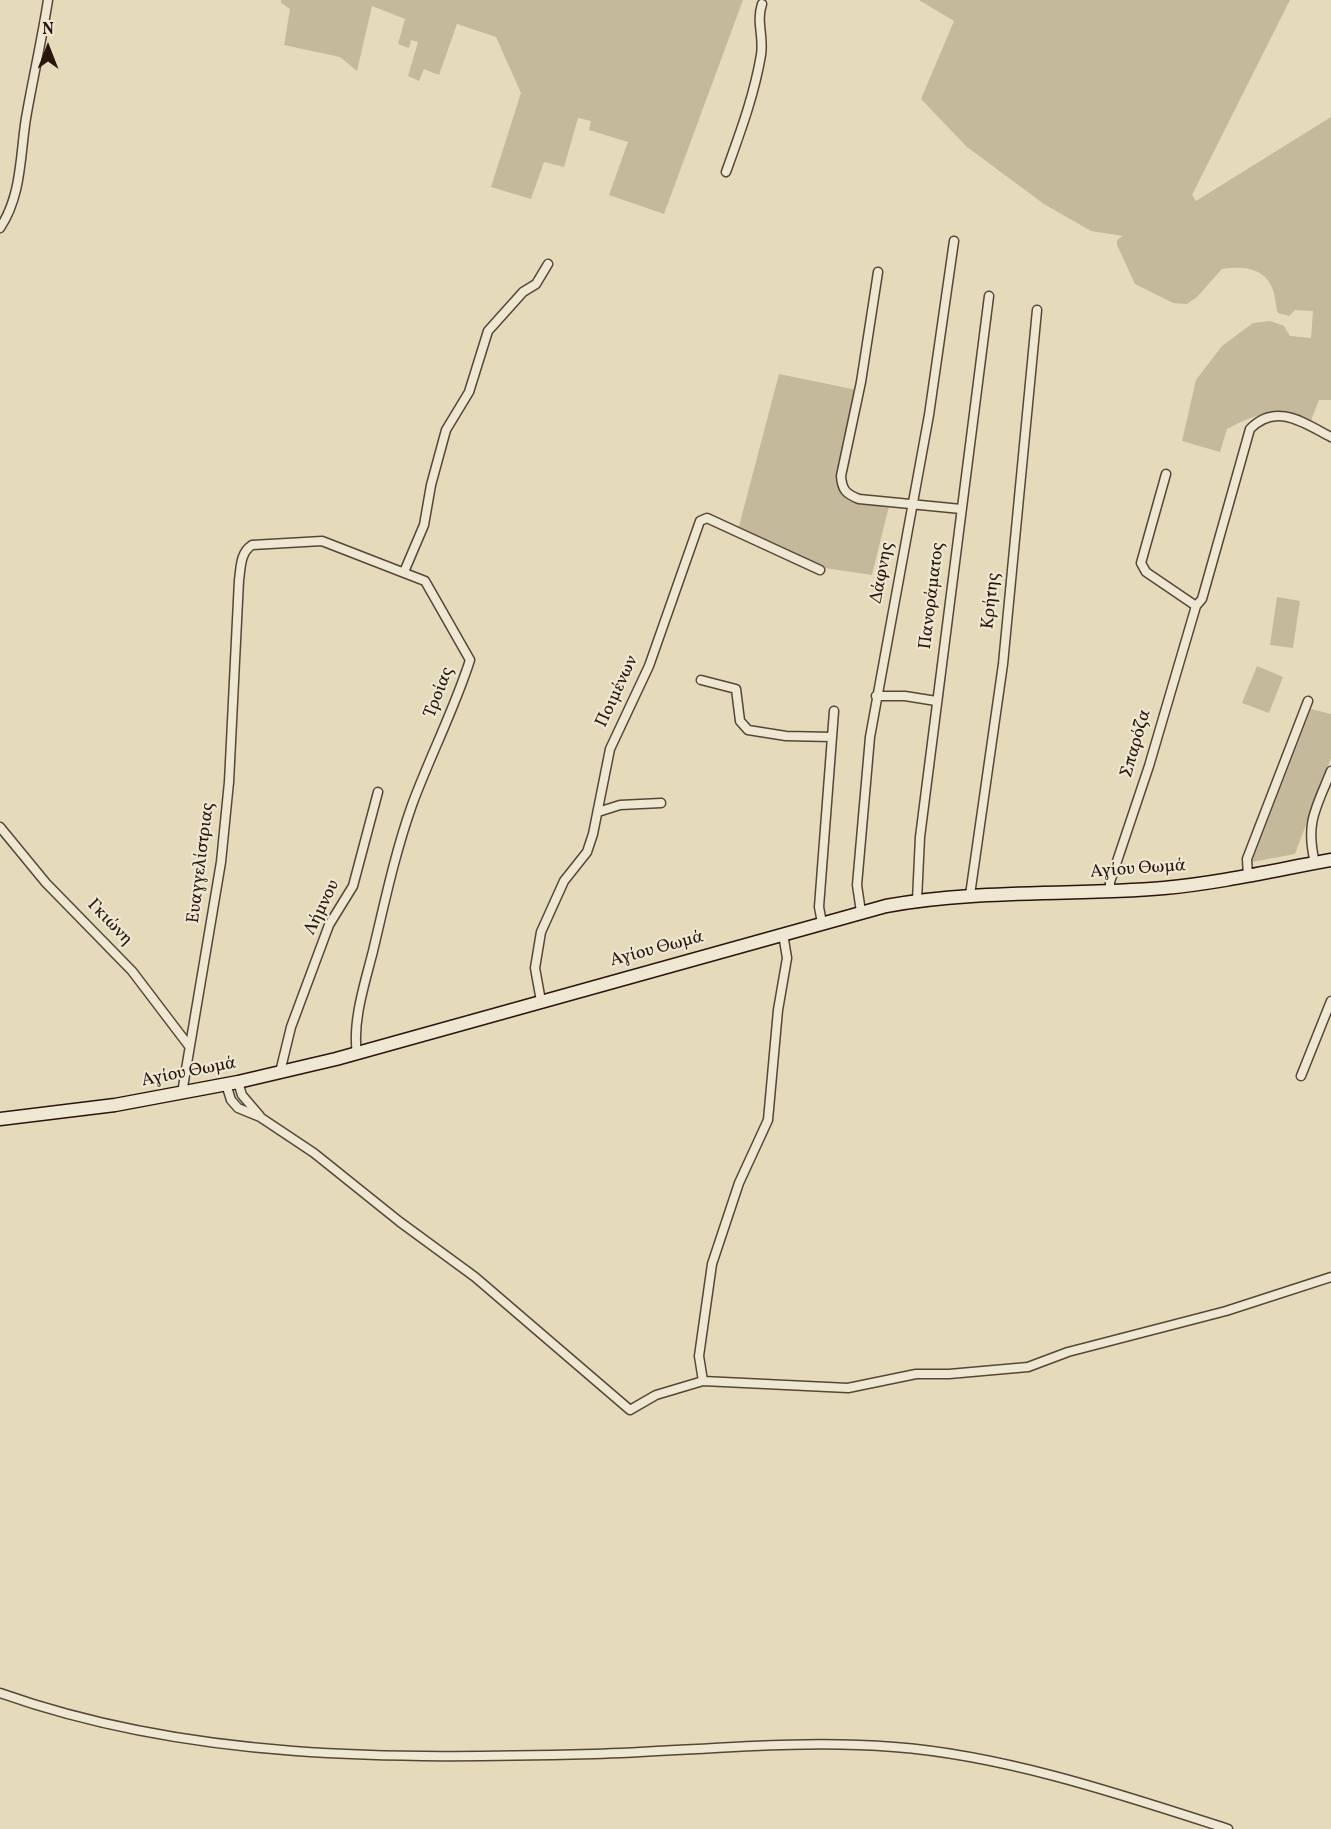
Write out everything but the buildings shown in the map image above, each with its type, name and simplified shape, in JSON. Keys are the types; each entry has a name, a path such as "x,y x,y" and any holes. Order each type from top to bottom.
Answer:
{"main road":[{"name":"Αγίου Θωμά","path":"0,1119 115,1105 183,1093 357,1054 861,912 916,900 970,895 1164,888 1248,876 1331,860"}],"street":[{"path":"0,228 9,214 15,194 26,118 48,0"},
{"path":"726,172 755,87 763,39 758,21 762,4"},
{"name":"Δάφνης","path":"861,912 857,885 876,696 913,504 942,333 954,241"},
{"path":"404,572 418,546 446,430 469,392 488,331 523,292 536,284 548,264"},
{"path":"878,272 861,382 841,476 842,487 848,495 859,499 961,509"},
{"name":"Πανοράματος","path":"916,900 920,837 936,701 990,296"},
{"name":"Κρήτης","path":"970,895 1003,664 1037,310"},
{"name":"Σπαρόζα","path":"1110,891 1110,882 1149,765 1196,606 1202,599 1250,429 1257,421 1273,414 1286,415 1331,437"},
{"path":"1166,474 1141,563 1146,572 1196,606"},
{"name":"Ποιμένων","path":"541,1001 535,968 542,932 564,881 587,852 598,813 610,749 649,666 700,520 707,518 820,570"},
{"name":"Τροίας","path":"236,634 242,558 246,549 252,546 322,541 425,581 470,660 459,693 412,805 394,862 378,921 356,1033 357,1054"},
{"name":"Ευαγγελίστριας","path":"183,1093 221,862 229,782 236,634"},
{"path":"701,680 736,689 740,721 748,730 786,736 832,737"},
{"path":"876,696 906,696 936,701"},
{"path":"1248,876 1247,859 1308,700"},
{"path":"822,923 819,907 834,711"},
{"path":"1315,863 1310,842 1310,823 1331,771"},
{"name":"Λήμνου","path":"280,1072 291,1027 329,926 353,886 378,792"},
{"path":"598,813 620,805 661,803"},
{"name":"Γκιώνη","path":"0,827 46,883 132,971 189,1046"},
{"path":"703,1381 699,1356 712,1264 739,1183 768,1120 778,1010 787,958 783,934"},
{"path":"1301,1076 1331,1001"},
{"path":"232,1083 231,1100 238,1108 260,1117 314,1153 400,1222 475,1277 630,1410 656,1395 703,1381 848,1388 916,1374 949,1374 1028,1367 1068,1352 1217,1314 1331,1277"},
{"path":"0,1693 105,1726 190,1741 314,1755 594,1754 763,1746 897,1747 992,1763 1074,1782 1228,1829"}],"shaded area":[{"path":"281,0 743,0 664,214 609,195 628,142 589,130 591,121 578,118 564,167 544,162 531,199 491,187 521,93 496,37 457,24 439,75 424,69 419,81 408,76 418,42 411,40 409,48 398,44 405,19 372,6 357,71 340,57 284,45 290,9 281,3"},
{"path":"919,0 1290,0 1192,195 1196,201 1331,117 1331,400 1319,400 1310,423 1277,414 1249,418 1227,429 1220,452 1182,441 1196,380 1222,346 1253,323 1270,321 1284,326 1290,336 1311,338 1313,311 1295,310 1289,316 1278,313 1269,282 1259,272 1245,268 1222,269 1197,297 1187,304 1173,303 1135,284 1117,245 1117,240 1123,236 1091,231 1044,204 967,147 921,99 954,21"},
{"path":"779,374 857,390 838,479 840,491 846,499 889,506 872,575 818,567 738,530"},
{"path":"1277,597 1300,601 1293,648 1270,645"},
{"path":"1257,666 1283,677 1269,713 1242,703"},
{"path":"1311,709 1331,714 1331,758 1295,854 1252,862"}]}
